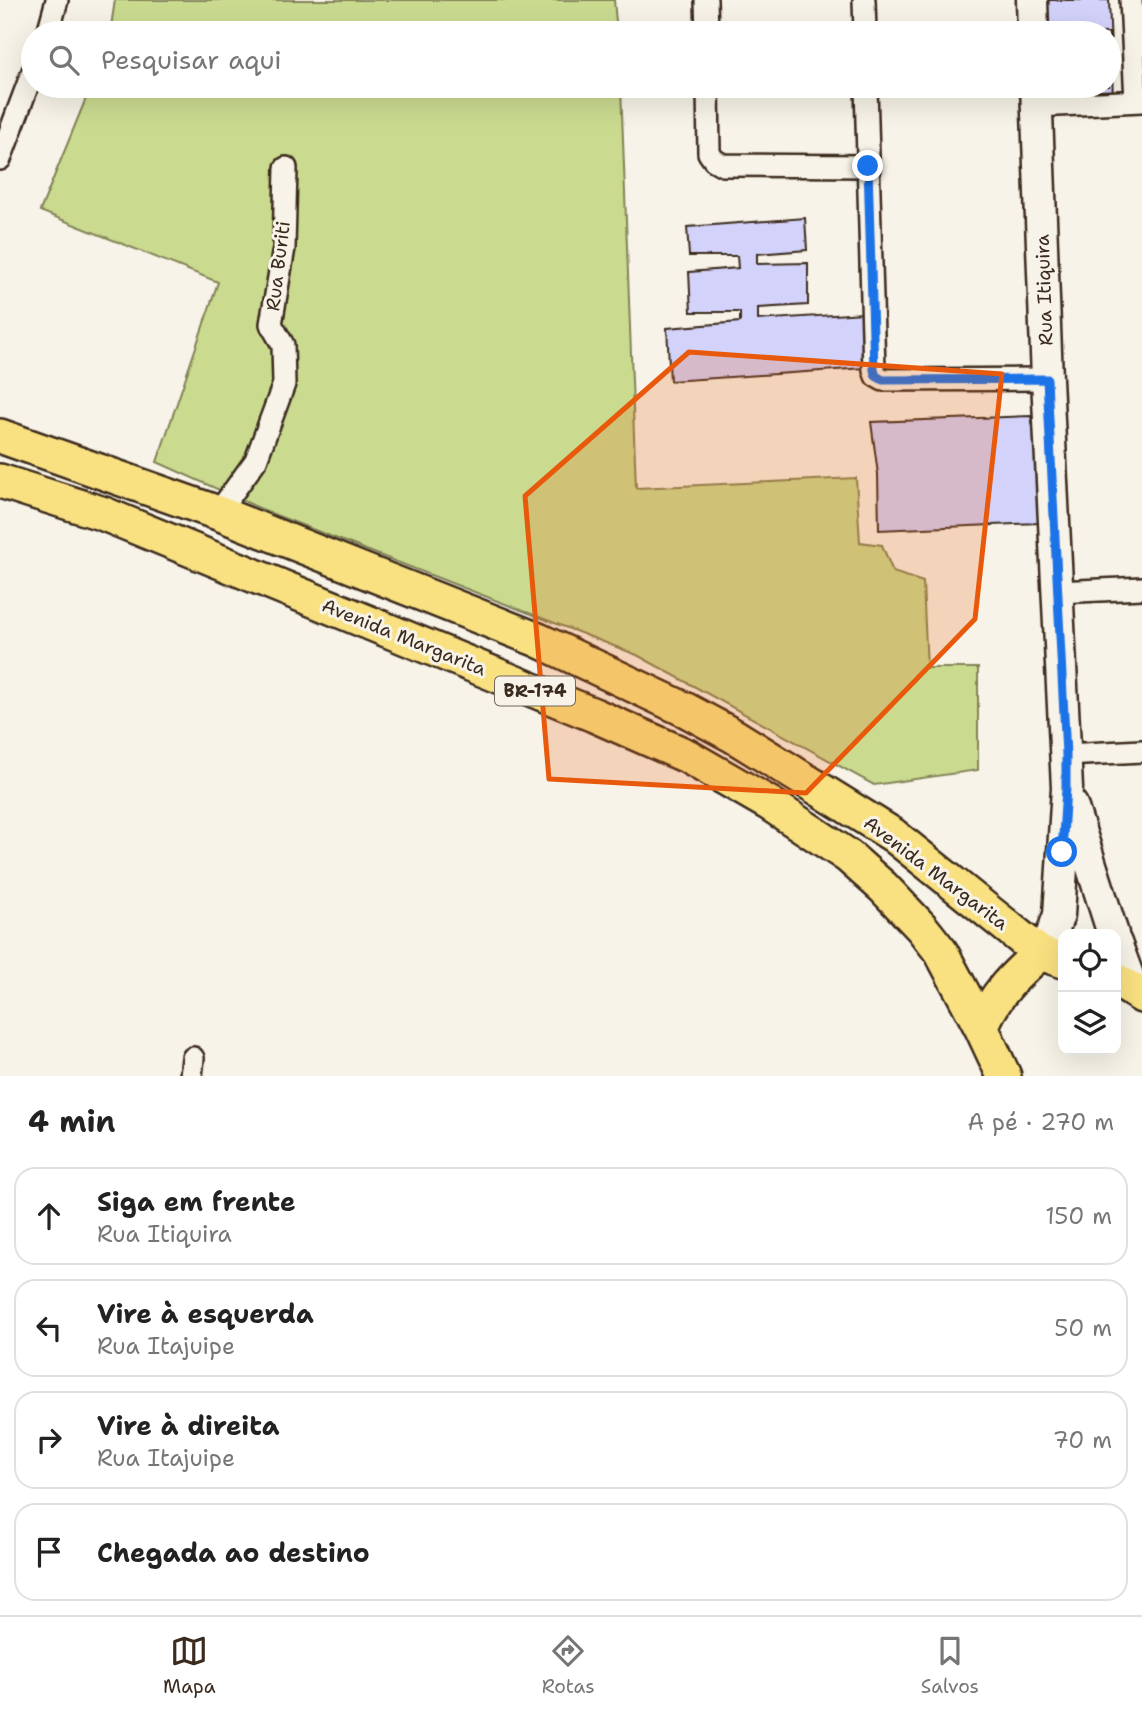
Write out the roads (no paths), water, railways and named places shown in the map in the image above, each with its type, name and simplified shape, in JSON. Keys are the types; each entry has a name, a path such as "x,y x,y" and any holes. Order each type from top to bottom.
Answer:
{"main road":[{"name":"Avenida Margarita","path":"0,436 218,513 538,640 621,678 734,736 893,835 1052,957"},
{"name":"Avenida Margarita","path":"0,481 104,514 412,639 687,756 770,804 848,856 883,887 922,928 941,952 1004,1076"},
{"path":"981,1027 998,995 1017,973 1052,957"}],"street":[{"path":"51,21 57,0"},
{"path":"706,0 707,21"},
{"path":"864,0 865,21"},
{"path":"1032,0 1033,21"},
{"path":"1077,98 1139,101 1131,0"},
{"path":"0,159 23,98"},
{"path":"708,98 709,153 713,160 723,165 868,166"},
{"path":"866,98 876,376 883,380 1047,379"},
{"name":"Rua Itiquira","path":"1036,98 1066,755 1059,915 1051,936 1052,957"},
{"name":"Rua Buriti","path":"218,513 256,460 284,384 283,345 271,324 284,248 286,168"},
{"path":"1058,592 1142,588"},
{"path":"1066,755 1142,751"},
{"name":"Rua Itiquira","path":"1066,788 1111,929"},
{"path":"1121,959 1130,988"}]}
